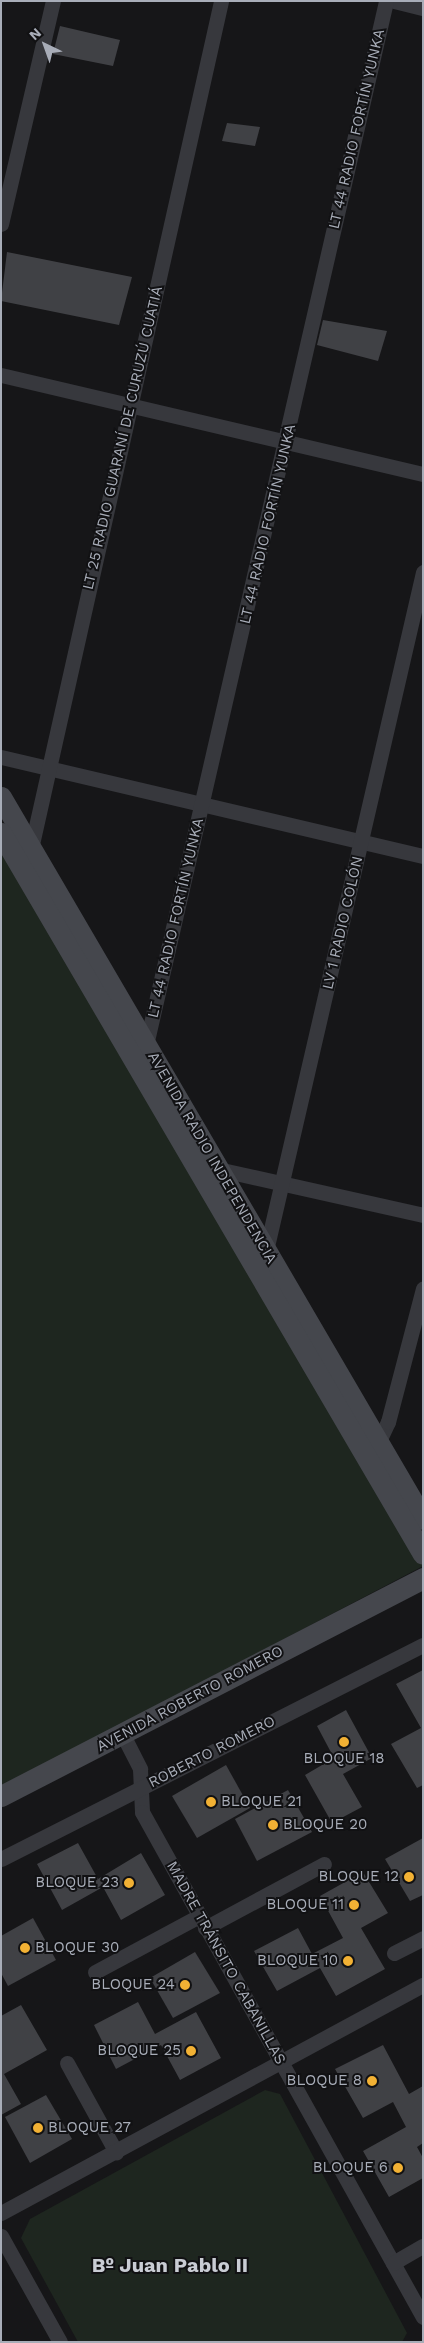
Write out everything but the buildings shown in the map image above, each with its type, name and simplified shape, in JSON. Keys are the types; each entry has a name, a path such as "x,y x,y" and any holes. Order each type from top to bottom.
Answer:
{"main road":[{"name":"AVENIDA RADIO INDEPENDENCIA","path":"1,797 379,1441 423,1520"},
{"name":"AVENIDA RADIO INDEPENDENCIA","path":"1,832 423,1554"},
{"name":"AVENIDA ROBERTO ROMERO","path":"1,1796 123,1735 423,1578"},
{"name":"AVENIDA ROBERTO ROMERO","path":"377,1601 423,1588"}],"street":[{"path":"1,224 53,1"},
{"name":"LT 25 RADIO GUARANÍ DE CURUZÚ CUATIÁ","path":"26,874 221,1"},
{"name":"LT 44 RADIO FORTÍN YUNKA","path":"146,1045 286,443 386,1"},
{"path":"394,1 423,8"},
{"path":"1,375 423,474"},
{"name":"LV 1 RADIO COLÓN","path":"260,1274 283,1183 423,572"},
{"path":"1,757 423,856"},
{"path":"194,1164 423,1214"},
{"path":"379,1441 388,1422 423,1289"},
{"name":"ROBERTO ROMERO","path":"1,1859 423,1644"},
{"name":"MADRE TRÁNSITO CABANILLAS","path":"123,1735 140,1769 142,1812 423,2317"},
{"path":"95,1972 324,1864"},
{"path":"394,1953 423,1938"},
{"path":"1,2213 281,2064 423,1985"},
{"path":"67,2063 116,2152"},
{"path":"1,2236 60,2342"},
{"path":"393,2264 423,2246"}],"shaded area":[{"path":"1,841 423,1566 1,1788"},
{"path":"265,2090 280,2094 407,2333 402,2342 78,2342 21,2238 30,2219"}],"place":[{"name":"BLOQUE 18","path":"344,1742"},
{"name":"BLOQUE 21","path":"211,1802"},
{"name":"BLOQUE 20","path":"273,1825"},
{"name":"BLOQUE 12","path":"409,1877"},
{"name":"BLOQUE 23","path":"129,1883"},
{"name":"BLOQUE 11","path":"354,1905"},
{"name":"BLOQUE 30","path":"25,1948"},
{"name":"BLOQUE 10","path":"348,1961"},
{"name":"BLOQUE 24","path":"185,1985"},
{"name":"BLOQUE 25","path":"191,2051"},
{"name":"BLOQUE 8","path":"372,2081"},
{"name":"BLOQUE 27","path":"38,2128"},
{"name":"BLOQUE 6","path":"398,2168"}],"district":[{"name":"Bº Juan Pablo II","path":"170,2265"}]}
